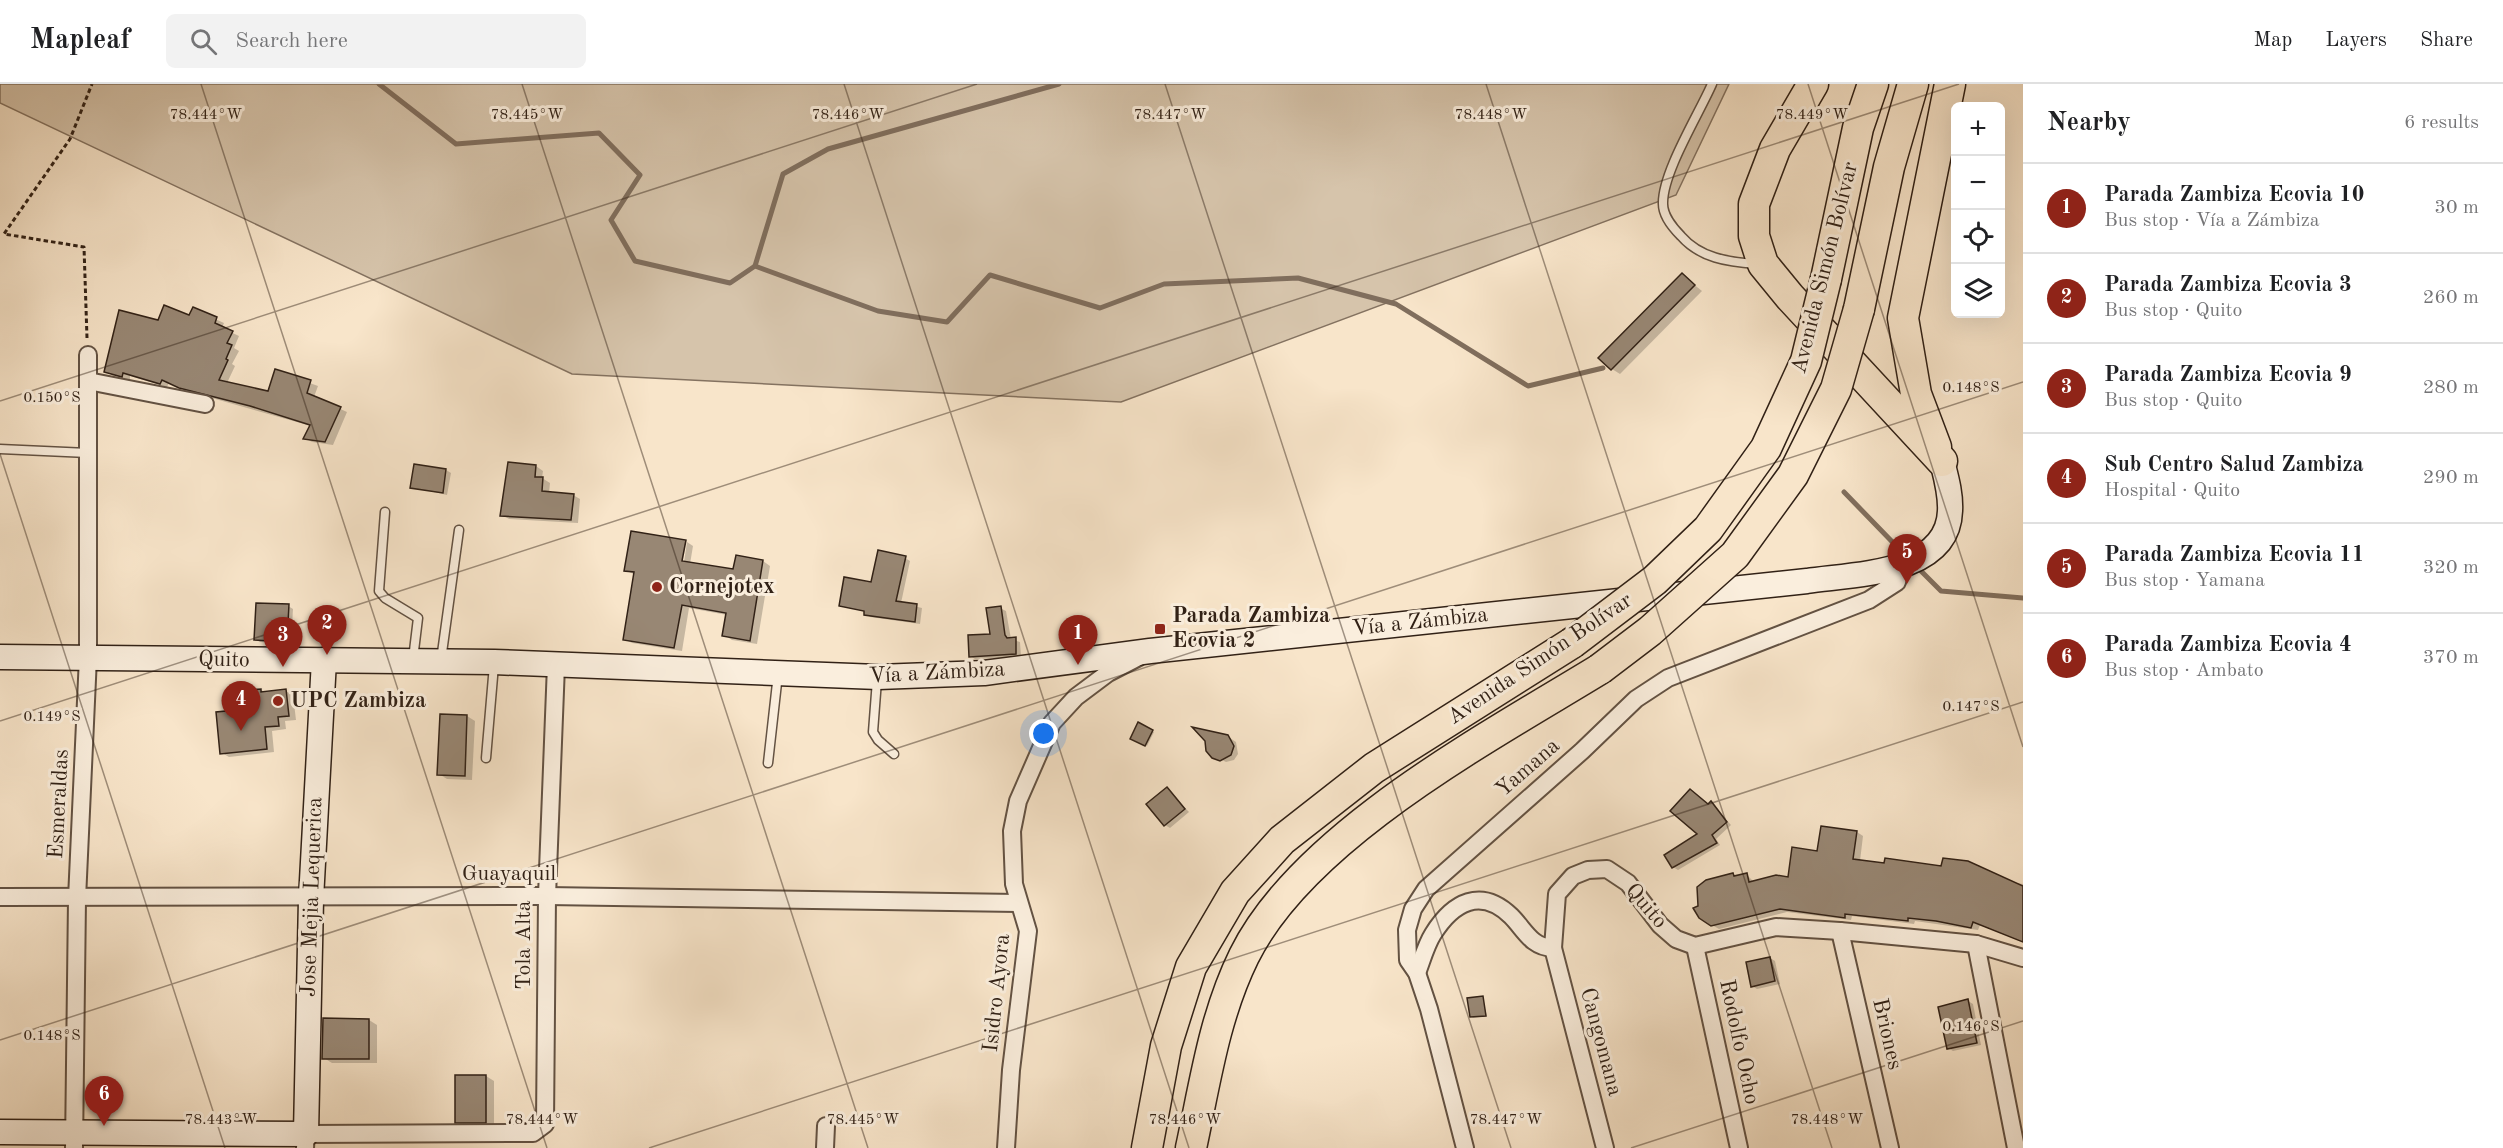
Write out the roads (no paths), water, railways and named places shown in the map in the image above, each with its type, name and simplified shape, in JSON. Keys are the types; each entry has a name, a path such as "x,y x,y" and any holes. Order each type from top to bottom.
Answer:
{"highway":[{"path":"1813,84 1775,149 1754,204 1754,236 1763,264 1790,297 1942,461"},
{"name":"Avenida Simón Bolívar","path":"1147,1148 1166,1046 1191,967 1235,892 1282,840 1374,768 1572,643 1655,580 1708,530 1766,448 1806,362 1827,279 1858,128 1873,84"},
{"name":"Avenida Simón Bolívar","path":"1191,1148 1217,1022 1244,955 1274,909 1304,876 1356,828 1455,757 1600,669 1650,631 1734,555 1793,475 1836,388 1859,309 1889,167 1913,84"},
{"path":"1942,461 1916,394 1903,318 1950,84"}],"street":[{"name":"Esmeraldas","path":"74,1139 77,899 88,657 88,355"},
{"path":"88,381 205,404"},
{"name":"Vía a Zámbiza","path":"556,665 878,677 984,673 1150,651 1807,581 1901,567 1925,557 1944,536 1951,512 1942,461"},
{"name":"Yamana","path":"1465,1148 1417,973 1408,960 1407,930 1413,909 1426,889 1465,852 1582,751 1636,699 1668,678 1869,600 1897,582 1901,567"},
{"name":"Isidro Ayora","path":"1006,1148 1011,1070 1028,931 1014,884 1012,831 1018,801 1052,723 1076,697 1108,674 1150,651"},
{"name":"Quito","path":"0,657 495,662 556,665"},
{"name":"Jose Mejia Lequerica","path":"306,1141 311,898 324,660"},
{"name":"Tola Alta","path":"306,1141 533,1133 543,1128 547,1118 547,896 556,665"},
{"name":"Quito","path":"1553,948 1557,894 1573,876 1588,870 1606,870 1628,883 1660,925 1676,939 1695,946"},
{"name":"Guayaquil","path":"0,897 77,899 547,896 1018,903"},
{"path":"1417,973 1433,934 1453,912 1472,901 1494,901 1535,943 1553,948"},
{"path":"1695,946 1776,927 1976,944 2023,958"},
{"name":"Briones","path":"1840,931 1890,1148"},
{"path":"1976,944 2016,1148"},
{"name":"Rodolfo Ocho","path":"1695,946 1739,1148"},
{"name":"Cangomana","path":"1553,948 1605,1148"},
{"path":"825,1148 826,1126"},
{"path":"0,1132 74,1139 306,1141"}],"lane":[{"path":"1712,84 1666,183 1663,206 1672,226 1690,247 1707,256 1763,264"},
{"path":"0,449 88,453"},
{"path":"386,512 378,591 385,598 418,618 413,662"},
{"path":"440,663 459,530"},
{"path":"486,758 495,662"},
{"path":"768,763 778,674"},
{"path":"878,677 873,732 878,740 894,754"}],"waterway":[{"path":"379,84 456,144 599,133 640,175 611,220 635,261 730,283 755,266 878,311 947,322 990,275 1100,308 1164,284 1298,278 1396,304 1528,386 1603,368"},
{"path":"755,266 783,174 828,149 1059,84"},
{"path":"1844,492 1905,555"},
{"path":"1916,566 1941,591 2023,598"}],"place":[{"name":"Parada Zambiza Ecovia 11","path":"1907,584"},
{"name":"Cornejotex","path":"657,587"},
{"name":"Parada Zambiza Ecovia 2","path":"1160,629"},
{"name":"Parada Zambiza Ecovia 3","path":"327,655"},
{"name":"Parada Zambiza Ecovia 10","path":"1078,665"},
{"name":"Parada Zambiza Ecovia 9","path":"283,667"},
{"name":"UPC Zambiza","path":"278,701"},
{"name":"Sub Centro Salud Zambiza","path":"241,731"},
{"name":"Parada Zambiza Ecovia 4","path":"104,1126"}]}
